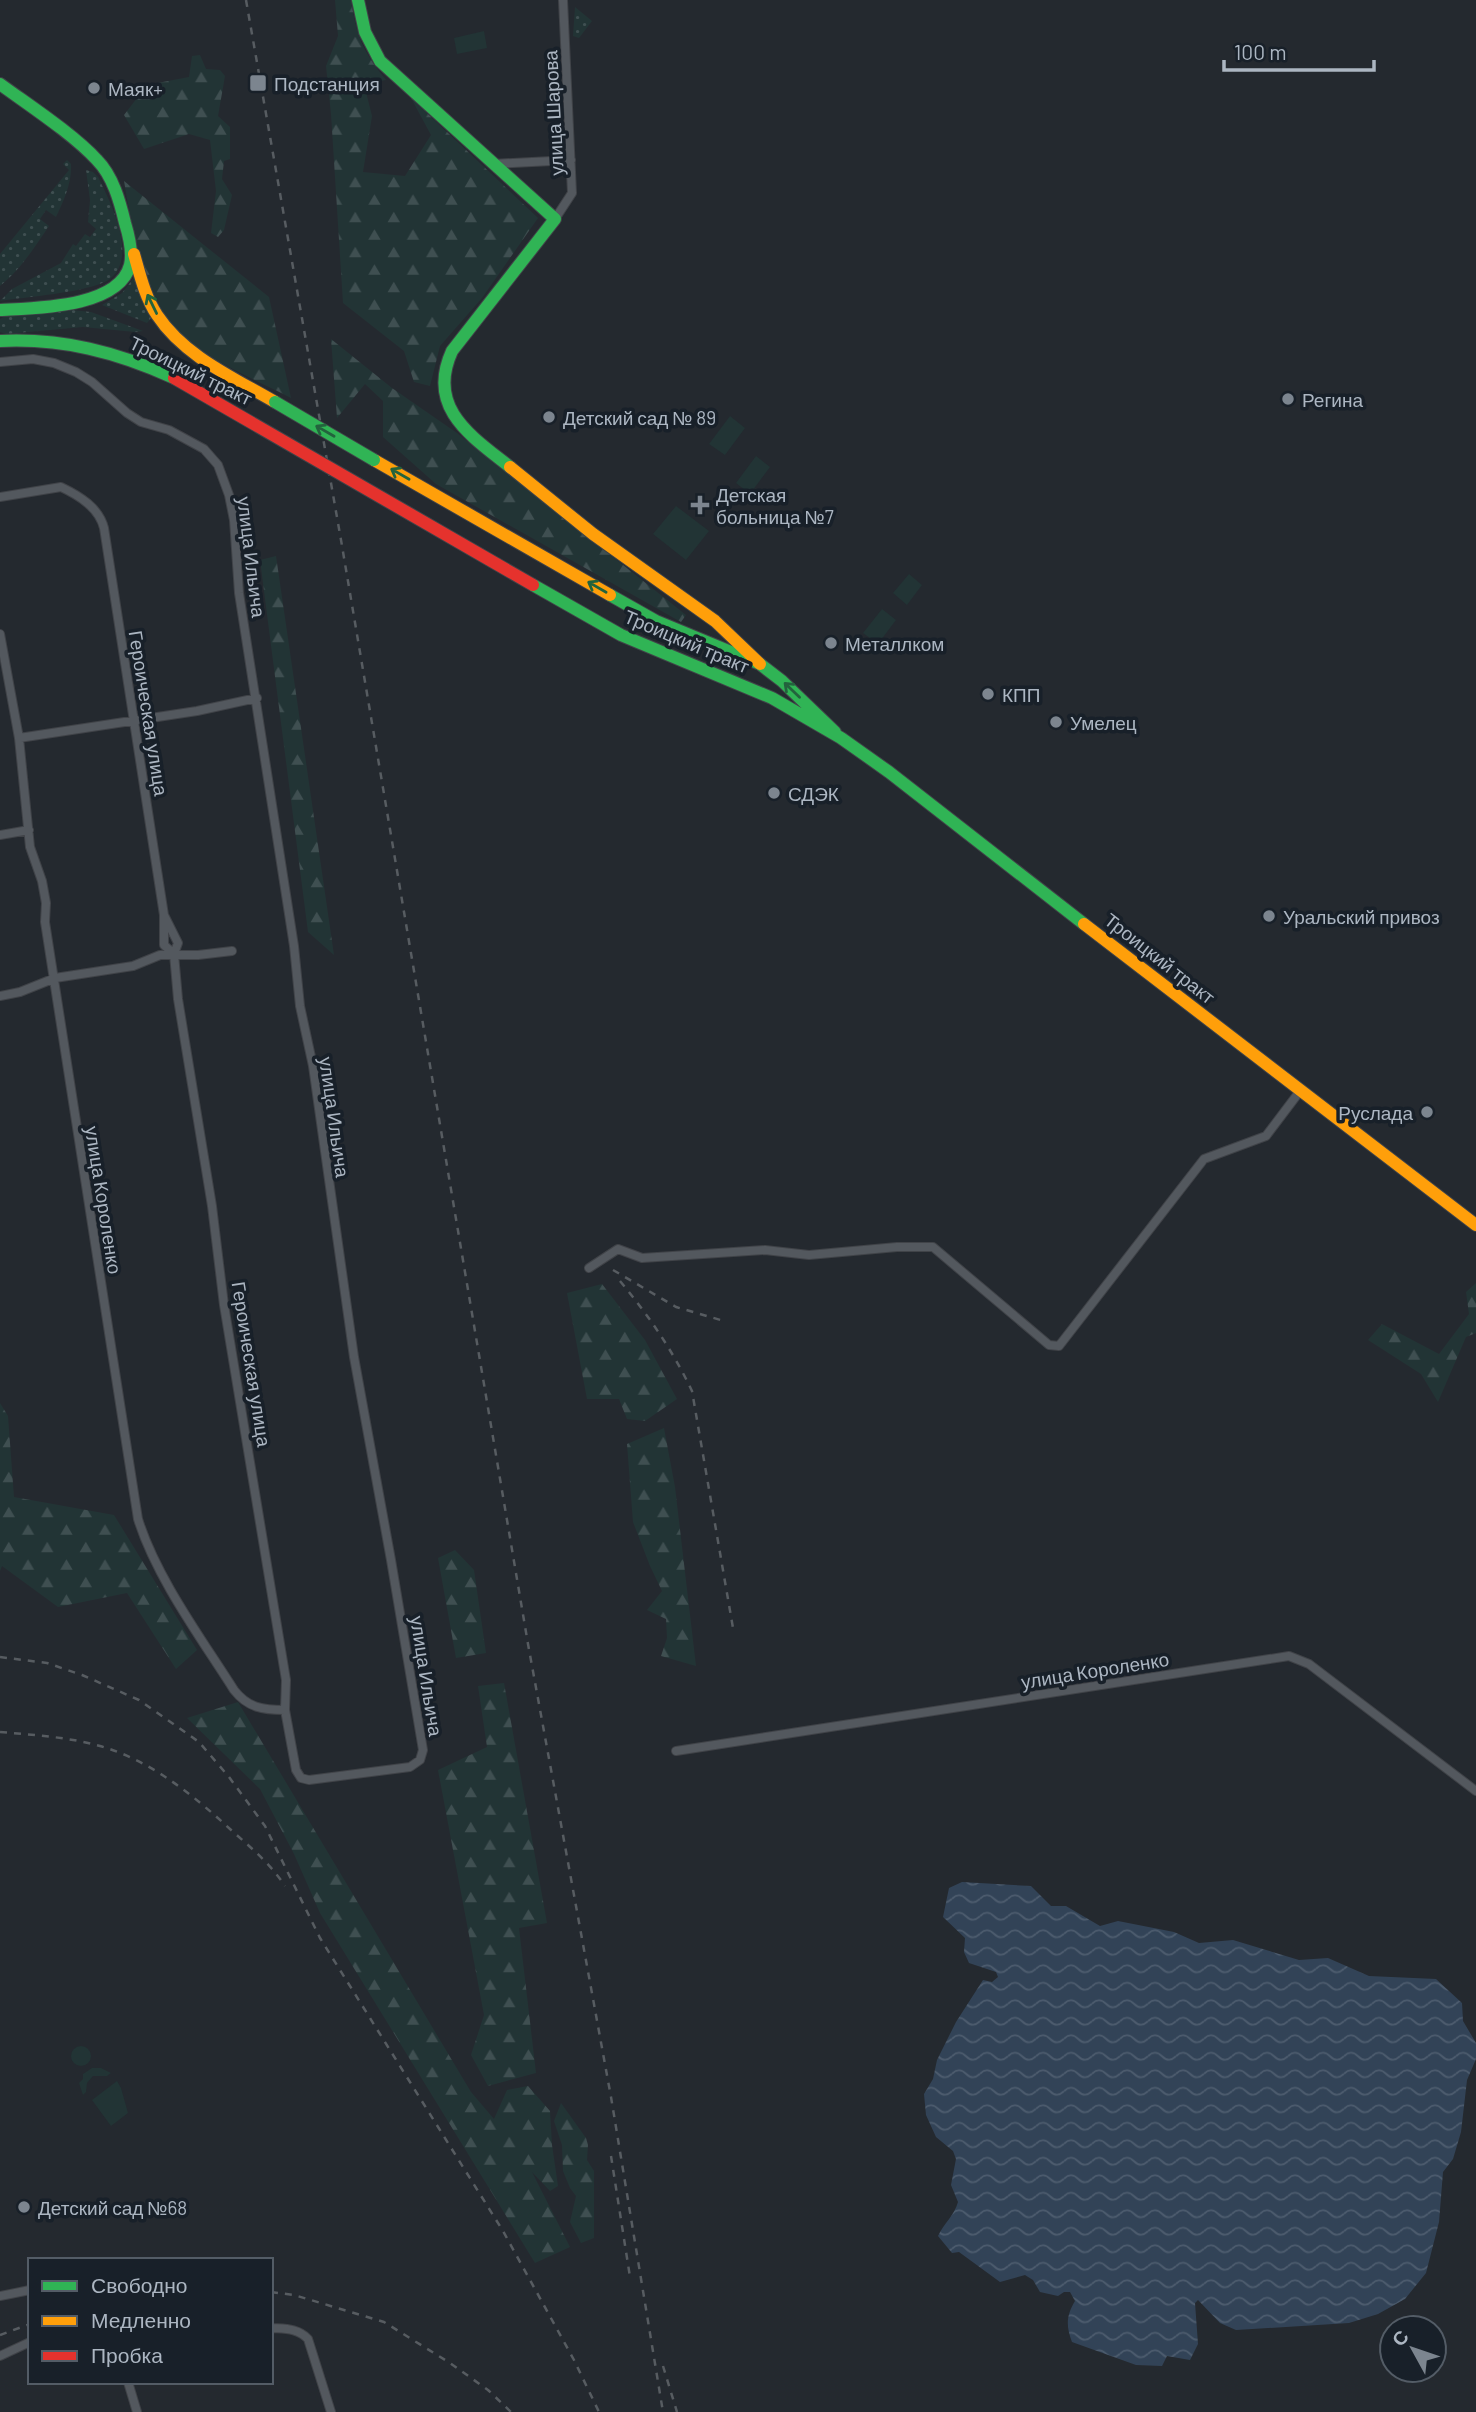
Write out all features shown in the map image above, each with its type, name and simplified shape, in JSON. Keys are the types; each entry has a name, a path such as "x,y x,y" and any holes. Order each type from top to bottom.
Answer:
{"main road":[{"path":"358,0 369,45 380,61 555,219 452,351 445,366 443,381 450,410 456,421 477,443 593,534 715,621 841,738"},
{"path":"0,84 100,163 112,186 145,291 157,316 169,331 195,353 374,460 656,621 760,664"},
{"path":"0,310 54,305 110,290 121,281 130,264 131,242"},
{"name":"Троицкий тракт","path":"0,341 44,339 101,349 149,366 253,422 606,628 772,698 841,738 889,772 1476,1225"},
{"path":"701,641 713,636 715,621"}],"street":[{"name":"улица Шарова","path":"555,219 572,193 563,0"},
{"path":"493,164 571,160"},
{"name":"улица Ильича","path":"0,362 33,359 54,363 92,382 141,422 169,430 196,444 212,457 223,476 234,520 239,593 294,946 300,1006 313,1066 354,1357 423,1750 420,1760 410,1767 309,1780 301,1777"},
{"name":"Героическая улица","path":"0,497 61,486 101,516 164,915 178,943 174,954 178,999 286,1680 285,1710 296,1770 301,1777"},
{"name":"улица Короленко","path":"0,634 2,659 19,737 34,864 42,881 46,903 45,922 132,1492 144,1539 183,1609 242,1701 250,1706 268,1710 285,1710"},
{"path":"19,737 197,710 257,698"},
{"path":"0,835 29,830"},
{"path":"0,996 20,992 55,978 133,966 160,955 198,955 232,951"},
{"path":"590,1268 618,1249 642,1258 765,1250 809,1255 897,1247 933,1247 1049,1345 1059,1346 1204,1159 1266,1136 1300,1091"},
{"name":"улица Короленко","path":"676,1751 1289,1656 1309,1664 1476,1791"},
{"path":"0,2297 28,2290"},
{"path":"273,2328 302,2332 307,2339 331,2412"},
{"path":"0,2356 28,2343"},
{"path":"129,2384 137,2412"}],"green space":[{"path":"335,0 351,0 362,43 386,80 364,84 372,116 363,172 405,176 431,135 411,98 538,218 482,298 440,346 430,386 414,382 404,351 343,303 326,66 338,36"},
{"path":"575,7 592,21 579,38 573,36"},
{"path":"484,31 487,48 457,54 454,38"},
{"path":"200,55 206,69 220,70 225,76 218,116 230,127 230,159 224,161 222,179 232,195 224,230 218,237 211,233 216,191 210,140 189,134 144,149 124,115 147,85 189,77 192,56"},
{"path":"67,160 71,164 70,178 56,217 46,210 40,219 49,226 21,265 0,286 0,254 69,170 63,164"},
{"path":"86,170 98,177 115,213 122,242 119,268 111,278 90,287 0,301 12,289 61,263 73,244 76,246 85,234 90,237 96,229 88,222 90,200"},
{"path":"124,181 269,297 291,398 207,354 183,336 169,321 149,284 142,264"},
{"path":"135,276 152,317 147,323 102,305 122,293"},
{"path":"62,309 91,312 143,331 83,327 6,334 0,332 0,319 7,315"},
{"path":"331,339 392,388 457,433 686,615 681,622 436,484 383,437 383,401 365,384 337,418"},
{"path":"730,416 745,428 725,455 709,444"},
{"path":"756,456 770,467 750,494 736,483"},
{"path":"676,506 709,531 686,560 653,534"},
{"path":"276,556 334,955 308,932 260,560"},
{"path":"909,574 922,585 907,605 893,593"},
{"path":"882,609 896,620 878,644 863,633"},
{"path":"1476,1283 1476,1333 1466,1337 1438,1402 1421,1374 1368,1340 1382,1324 1439,1354 1469,1314 1466,1292"},
{"path":"602,1284 645,1340 677,1399 645,1421 627,1419 619,1399 587,1399 567,1293"},
{"path":"0,1403 8,1416 14,1497 114,1515 197,1650 176,1669 127,1593 58,1607 2,1566 0,1571"},
{"path":"664,1428 675,1487 696,1666 661,1656 667,1638 666,1619 647,1610 662,1591 633,1522 627,1444"},
{"path":"455,1550 474,1570 486,1653 456,1658 438,1558"},
{"path":"504,1683 547,1923 519,1928 536,2073 488,2086 471,2055 484,2015 438,1770 487,1747 478,1686"},
{"path":"238,1702 471,2092 494,2119 507,2090 528,2086 550,2111 558,2186 550,2191 532,2172 570,2247 535,2263 320,1913 294,1854 260,1789 187,1718"},
{"path":"77,2046 85,2046 91,2056 85,2066 77,2066 71,2060 71,2052"},
{"path":"92,2068 101,2068 111,2073 107,2076 93,2076 83,2095 79,2083 83,2074"},
{"path":"117,2081 128,2113 111,2126 92,2100"},
{"path":"561,2103 586,2138 587,2160 594,2171 594,2238 581,2243 570,2222 576,2196 563,2171 562,2145 554,2121"}],"water":[{"path":"962,1882 1031,1886 1051,1906 1066,1906 1100,1926 1118,1921 1174,1932 1199,1943 1233,1940 1299,1960 1328,1958 1369,1976 1436,1979 1462,2003 1463,2021 1476,2043 1476,2059 1467,2080 1461,2132 1453,2159 1443,2172 1439,2222 1426,2273 1405,2299 1378,2314 1349,2323 1236,2330 1220,2323 1198,2300 1195,2303 1198,2344 1190,2360 1167,2356 1162,2366 1136,2365 1072,2342 1068,2321 1075,2301 1070,2292 1058,2296 1040,2292 1033,2280 1025,2275 1000,2282 959,2252 952,2253 938,2236 958,2202 951,2185 956,2159 953,2151 936,2137 926,2115 924,2094 933,2079 937,2060 956,2022 983,1980 992,1982 998,1977 996,1972 969,1963 964,1952 965,1938 943,1917 949,1888"}],"railway":[{"path":"246,0 341,540 528,1644 611,2097 663,2412"},
{"path":"613,1270 676,1307 724,1321"},
{"path":"620,1281 660,1334 692,1391 733,1628"},
{"path":"0,1657 47,1663 139,1700 199,1742 229,1777 265,1826 320,1938 503,2231 574,2360 599,2412"},
{"path":"0,1732 88,1743 118,1752 153,1769 201,1804 259,1856 285,1886"},
{"path":"611,2156 630,2277"},
{"path":"273,2292 294,2295 384,2322 450,2363 488,2390 511,2412"},
{"path":"0,2335 28,2325"},
{"path":"663,2366 677,2412"}],"traffic: fast":[{"path":"358,0 365,32 380,61 555,219 452,351 445,371 445,389 449,405 457,419 481,444 510,467"},
{"path":"0,84 64,130 103,166 118,198 131,255 130,265 123,279 110,290 93,298 54,306 0,310"},
{"path":"0,341 45,342 89,349 131,361 174,378"},
{"path":"275,402 374,460"},
{"path":"533,585 621,635 772,698 841,738 889,772 1084,924"},
{"path":"610,595 656,621 760,664 782,681 835,732"}],"traffic: slow":[{"path":"134,254 149,301 168,330 211,365 275,402"},
{"path":"374,460 610,595"},
{"path":"510,467 593,534 715,621 760,664"},
{"path":"1084,924 1476,1225"}],"traffic: jam":[{"path":"174,378 533,585"}],"place":[{"name":"Подстанция","path":"258,83"},
{"name":"Маяк+","path":"94,88"},
{"name":"Регина","path":"1288,399"},
{"name":"Детский сад № 89","path":"549,417"},
{"name":"Детская больница №7","path":"700,505"},
{"name":"Металлком","path":"831,643"},
{"name":"КПП","path":"988,694"},
{"name":"Умелец","path":"1056,722"},
{"name":"СДЭК","path":"774,793"},
{"name":"Уральский привоз","path":"1269,916"},
{"name":"Руслада","path":"1427,1112"},
{"name":"Детский сад №68","path":"24,2207"}]}
